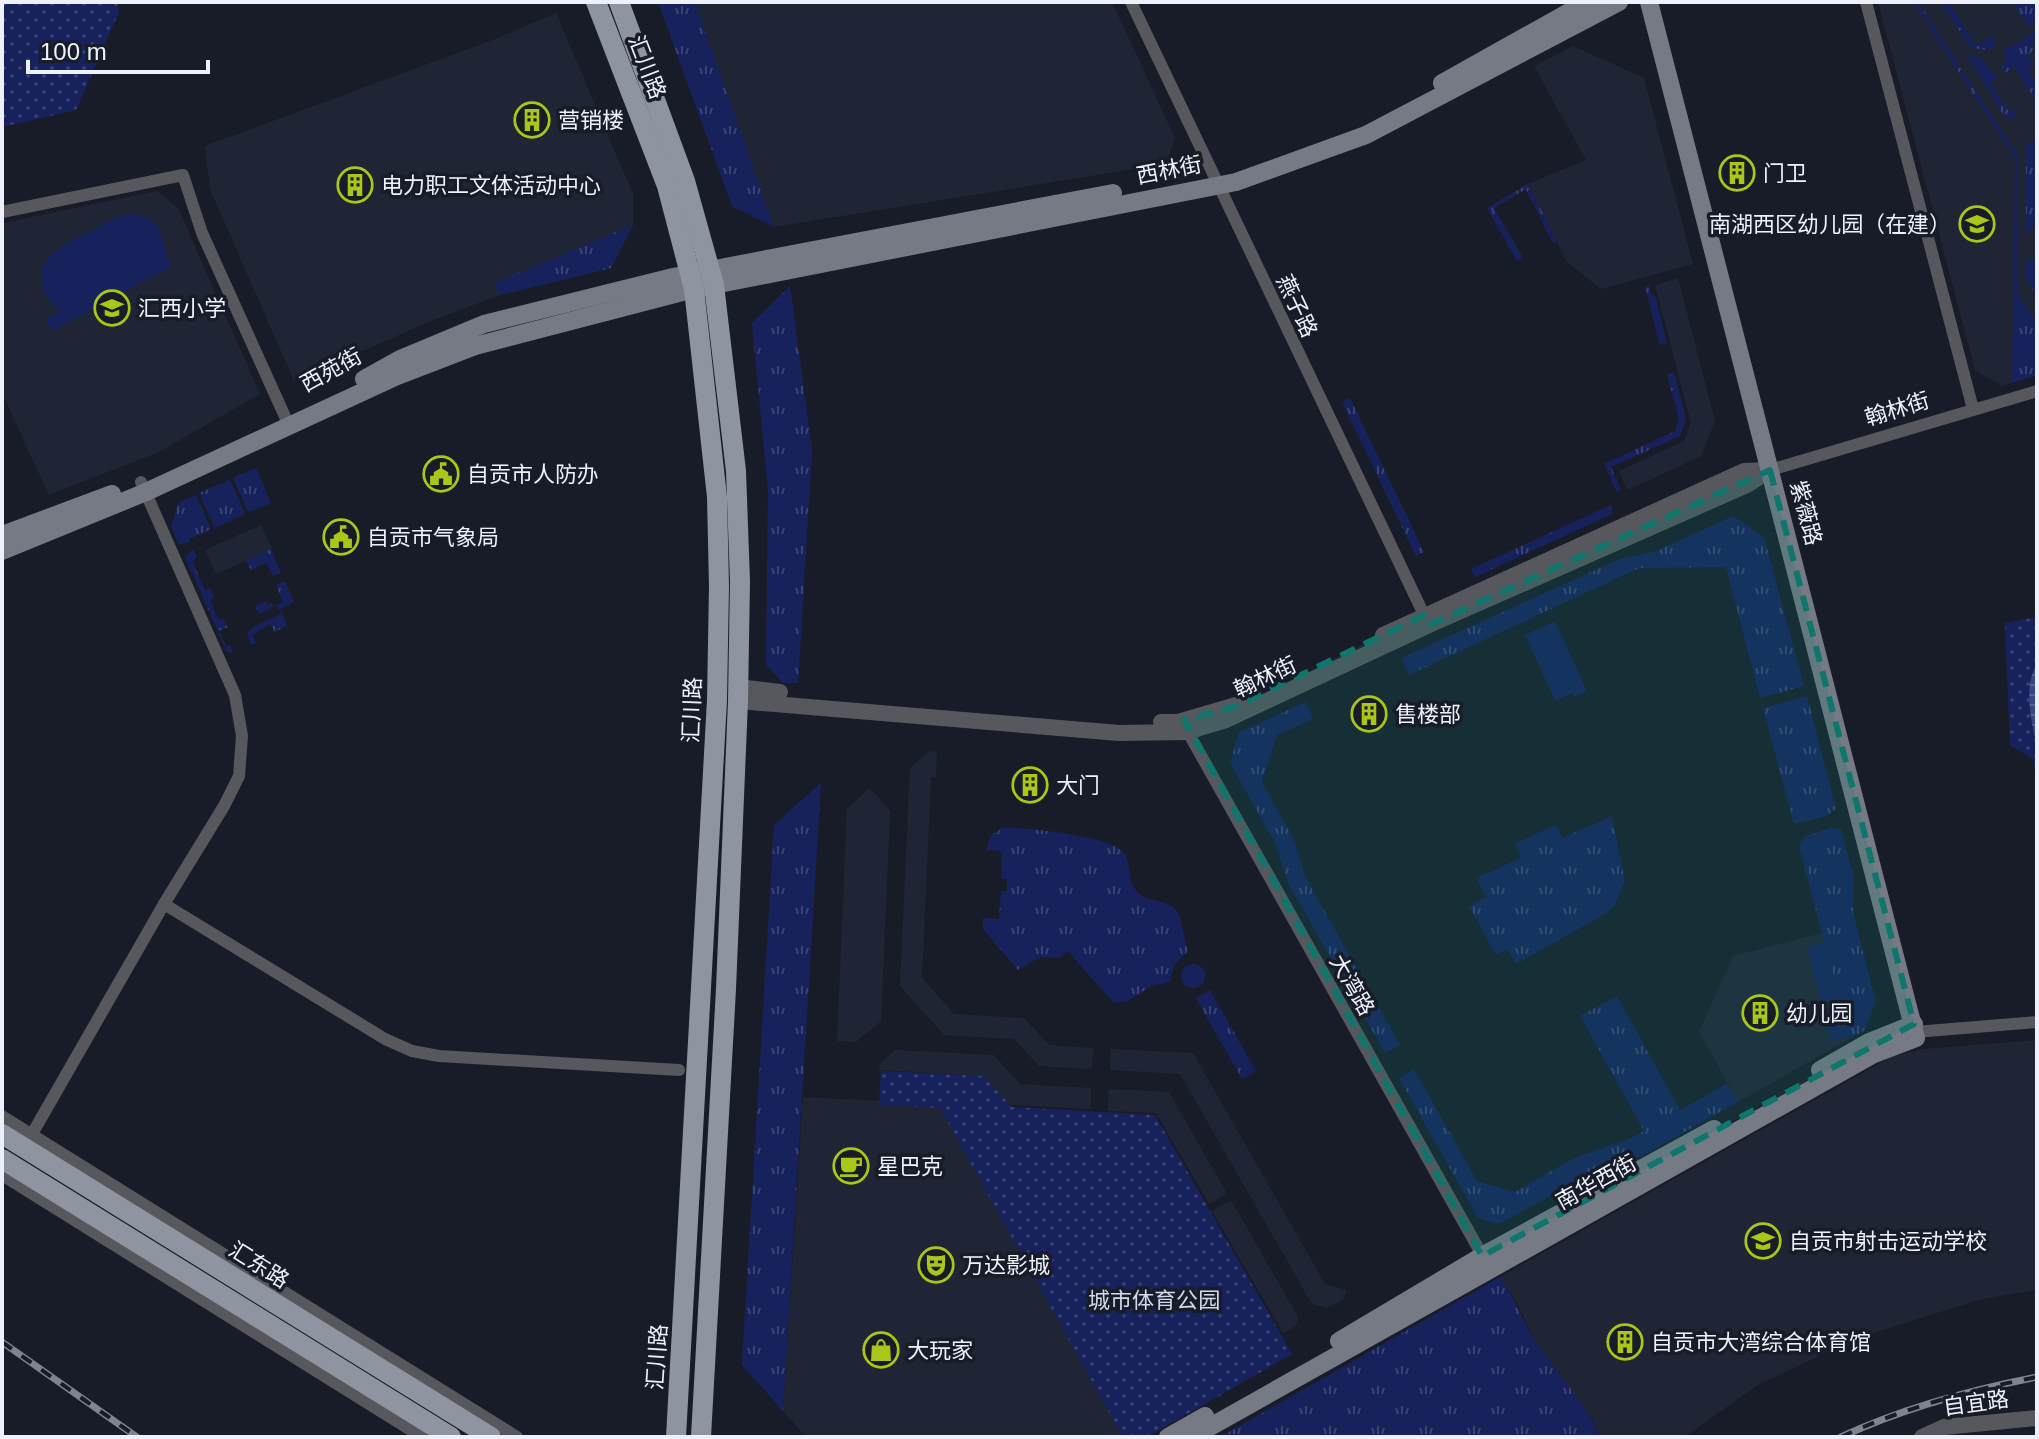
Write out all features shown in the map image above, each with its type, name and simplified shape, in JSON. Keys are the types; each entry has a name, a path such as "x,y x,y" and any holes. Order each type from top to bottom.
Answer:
{"main road":[{"name":"汇川路","path":"596,2 702,279 717,497 717,700 673,1432"},
{"name":"汇川路","path":"619,2 685,181 736,471 740,581 738,694 726,989 701,1437"},
{"name":"西林街","path":"1217,180 1360,125 1587,2"},
{"name":"西林街","path":"702,279 1290,164 1366,135 1619,2"},
{"name":"紫薇路","path":"1650,3 1690,168 1915,1028"},
{"name":"西苑街","path":"2,535 144,487 287,421 400,359 484,324 702,279"},
{"path":"2,551 397,376 475,346 702,279"},
{"name":"南华西街","path":"1168,1437 1874,1054 1916,1038 1915,1028"},
{"name":"汇东路","path":"2,1134 491,1437"},
{"name":"汇东路","path":"2,1159 451,1437"},
{"name":"南华西街","path":"1192,1437 1486,1262"}],"street":[{"name":"燕子路","path":"1131,2 1427,620"},
{"path":"1866,2 1973,409"},
{"path":"2,212 183,175 202,233 287,421"},
{"name":"翰林街","path":"738,694 1119,733 1226,720 1427,620 1747,485 1770,470 2037,391"},
{"path":"32,1134 239,776 242,736 235,695 144,487"},
{"name":"大湾路","path":"1185,726 1486,1262"},
{"path":"164,904 385,1039 412,1051 439,1056 679,1070"},
{"name":"南华西街","path":"1915,1028 2037,1022"},
{"path":"2,1116 517,1437"},
{"path":"2,1175 422,1437"},
{"name":"自宜路","path":"1922,1437 1944,1427 2037,1418"}],"highlighted area":[{"path":"1770,470 1914,1024 1482,1256 1184,720 1239,705 1424,615 1429,625"}],"shaded area":[{"path":"695,2 1112,2 1175,138 1165,164 774,227"},
{"name":"南湖西区幼儿园（在建）","path":"1878,2 2037,2 2037,375 2002,386 1975,370"},
{"path":"556,13 633,194 633,225 611,268 500,295 431,321 294,381 210,189 205,146 498,38"},
{"path":"1573,46 1644,78 1693,264 1601,289 1567,262 1528,184 1586,160 1534,66"},
{"name":"汇西小学","path":"157,191 178,208 260,394 159,452 49,495 2,393 2,223"},
{"path":"1678,278 1715,421 1701,456 1628,490 1619,471 1684,441 1691,423 1655,285"},
{"path":"261,525 272,549 216,574 205,550"},
{"path":"929,751 937,752 936,777 931,777 922,978 954,1014 1024,1018 1049,1045 1094,1048 1092,1069 1039,1066 1014,1039 944,1035 900,986 910,768"},
{"path":"870,788 890,811 881,1021 856,1042 837,1041 847,809"},
{"path":"1822,933 1849,1039 1738,1102 1699,1032 1733,956"},
{"name":"自贡市射击运动学校","path":"2037,1040 2037,1290 1978,1300 1852,1340 1758,1385 1684,1437 1601,1437 1593,1420 1535,1341 1517,1303 1500,1277 1891,1057 1923,1049"},
{"path":"1111,1049 1193,1053 1325,1284 1346,1290 1344,1299 1327,1308 1312,1304 1180,1074 1110,1070"},
{"path":"895,1050 994,1055 1020,1084 1091,1088 1091,1109 1010,1105 984,1076 879,1070 880,1064"},
{"path":"1109,1089 1169,1092 1227,1194 1209,1204 1156,1113 1108,1111"},
{"path":"803,1097 940,1107 1123,1437 806,1437 783,1411"},
{"path":"1231,1200 1298,1317 1296,1326 1283,1333 1212,1211"}],"green space":[{"path":"2,2 117,2 119,12 76,110 2,127"},
{"path":"658,2 695,2 774,227 732,206"},
{"path":"1913,2 1918,2 2018,156 2017,292 2037,323 2037,375 2012,383 2015,158"},
{"path":"1940,2 1948,2 1976,45 1992,36 1995,46 1986,50 1971,48"},
{"path":"2037,2 2037,21 2029,27 2014,4"},
{"path":"2037,30 2037,37 2033,40 2034,50 2028,55 2034,65 2028,69 2037,83 2037,102 2014,67 2005,73 2002,66 2006,60 2004,51"},
{"path":"1964,50 1970,56 1983,58 1998,77 1990,83 2009,112 2017,107 2016,117 2011,119 2004,116"},
{"path":"2035,139 2037,215 2033,218 2037,226 2026,233 2026,146"},
{"path":"1528,184 1557,242 1553,243 1526,189 1494,208 1523,258 1517,261 1487,208"},
{"path":"131,214 143,216 157,226 172,266 52,331 45,319 60,310 44,293 41,274 44,265 55,251 72,241"},
{"path":"633,225 611,268 500,295 495,283"},
{"path":"2025,259 2037,259 2036,295 2025,277"},
{"path":"1649,285 1652,296 1655,295 1667,343 1660,345 1645,286"},
{"path":"790,286 812,450 798,683 783,683 766,665 768,490 752,323"},
{"path":"1674,372 1686,419 1680,436 1611,467 1621,490 1617,492 1604,464 1675,431 1679,419 1667,374"},
{"path":"1350,398 1424,552 1416,556 1342,402"},
{"path":"256,468 271,503 248,512 233,478"},
{"path":"230,480 245,514 215,528 199,493"},
{"path":"196,495 211,529 189,539 190,543 179,544 171,526 179,502"},
{"path":"1611,505 1612,514 1475,577 1471,569"},
{"path":"1733,516 1764,537 1804,686 1760,698 1726,567 1639,568 1409,675 1401,658 1620,559 1657,551"},
{"path":"193,549 197,558 192,561 205,590 210,588 215,598 210,600 218,619 223,618 228,627 219,631 233,653 227,652 185,557"},
{"path":"271,549 281,573 273,576 266,563 251,570 246,561"},
{"path":"285,581 294,602 280,609 287,625 275,632 270,624 252,635 256,643 252,645 247,635 253,627 281,614 277,605 259,614 255,606 265,601 273,606 283,602 276,585"},
{"path":"2037,617 2037,782 2033,759 2010,745 2005,623"},
{"path":"1555,621 1587,691 1574,697 1572,693 1555,701 1525,635"},
{"path":"1807,696 1836,809 1826,816 1794,824 1763,708"},
{"path":"1306,702 1313,719 1277,735 1262,782 1293,838 1306,878 1400,1045 1385,1053 1289,885 1276,845 1230,763 1239,732"},
{"path":"821,783 783,1411 742,1365 774,825"},
{"path":"1612,816 1625,881 1615,905 1605,914 1516,964 1507,949 1496,955 1469,906 1486,897 1476,878 1521,858 1515,843 1556,825 1562,838"},
{"path":"1003,828 1085,837 1115,846 1123,852 1137,892 1172,906 1180,919 1188,951 1174,965 1170,982 1151,986 1128,1001 1114,1003 1068,951 1059,958 1040,957 1018,970 983,929 983,918 999,919 1001,891 1007,891 1007,879 1001,879 1002,851 986,850 991,835"},
{"path":"1830,828 1841,829 1853,875 1853,912 1876,1002 1864,1031 1849,1039 1799,845 1806,836"},
{"path":"1824,943 1848,1036 1831,1041 1807,947"},
{"path":"1193,964 1202,967 1205,976 1202,985 1193,988 1184,985 1181,976 1184,967"},
{"path":"1210,990 1256,1071 1242,1079 1196,998"},
{"path":"1617,996 1680,1110 1727,1084 1738,1102 1640,1157 1583,1178 1499,1224 1478,1218 1399,1078 1414,1069 1477,1181 1515,1192 1574,1158 1644,1131 1580,1016"},
{"name":"城市体育公园","path":"881,1071 984,1076 1012,1107 1155,1115 1292,1354 1147,1437 1123,1437 940,1108 879,1105"},
{"path":"1500,1277 1537,1343 1579,1400 1601,1437 1220,1437"}],"water":[{"path":"2037,664 2037,746 2029,693"}],"railway":[{"path":"2,1342 137,1437"},
{"path":"1841,1437 1937,1401 2037,1377"}],"place":[{"name":"营销楼","path":"532,120"},
{"name":"门卫","path":"1737,173"},
{"name":"电力职工文体活动中心","path":"355,185"},
{"name":"南湖西区幼儿园（在建）","path":"1977,224"},
{"name":"汇西小学","path":"112,308"},
{"name":"自贡市人防办","path":"441,474"},
{"name":"自贡市气象局","path":"341,537"},
{"name":"售楼部","path":"1369,714"},
{"name":"大门","path":"1030,785"},
{"name":"幼儿园","path":"1760,1013"},
{"name":"星巴克","path":"851,1166"},
{"name":"自贡市射击运动学校","path":"1763,1241"},
{"name":"万达影城","path":"936,1265"},
{"name":"自贡市大湾综合体育馆","path":"1625,1342"},
{"name":"大玩家","path":"881,1350"}]}
